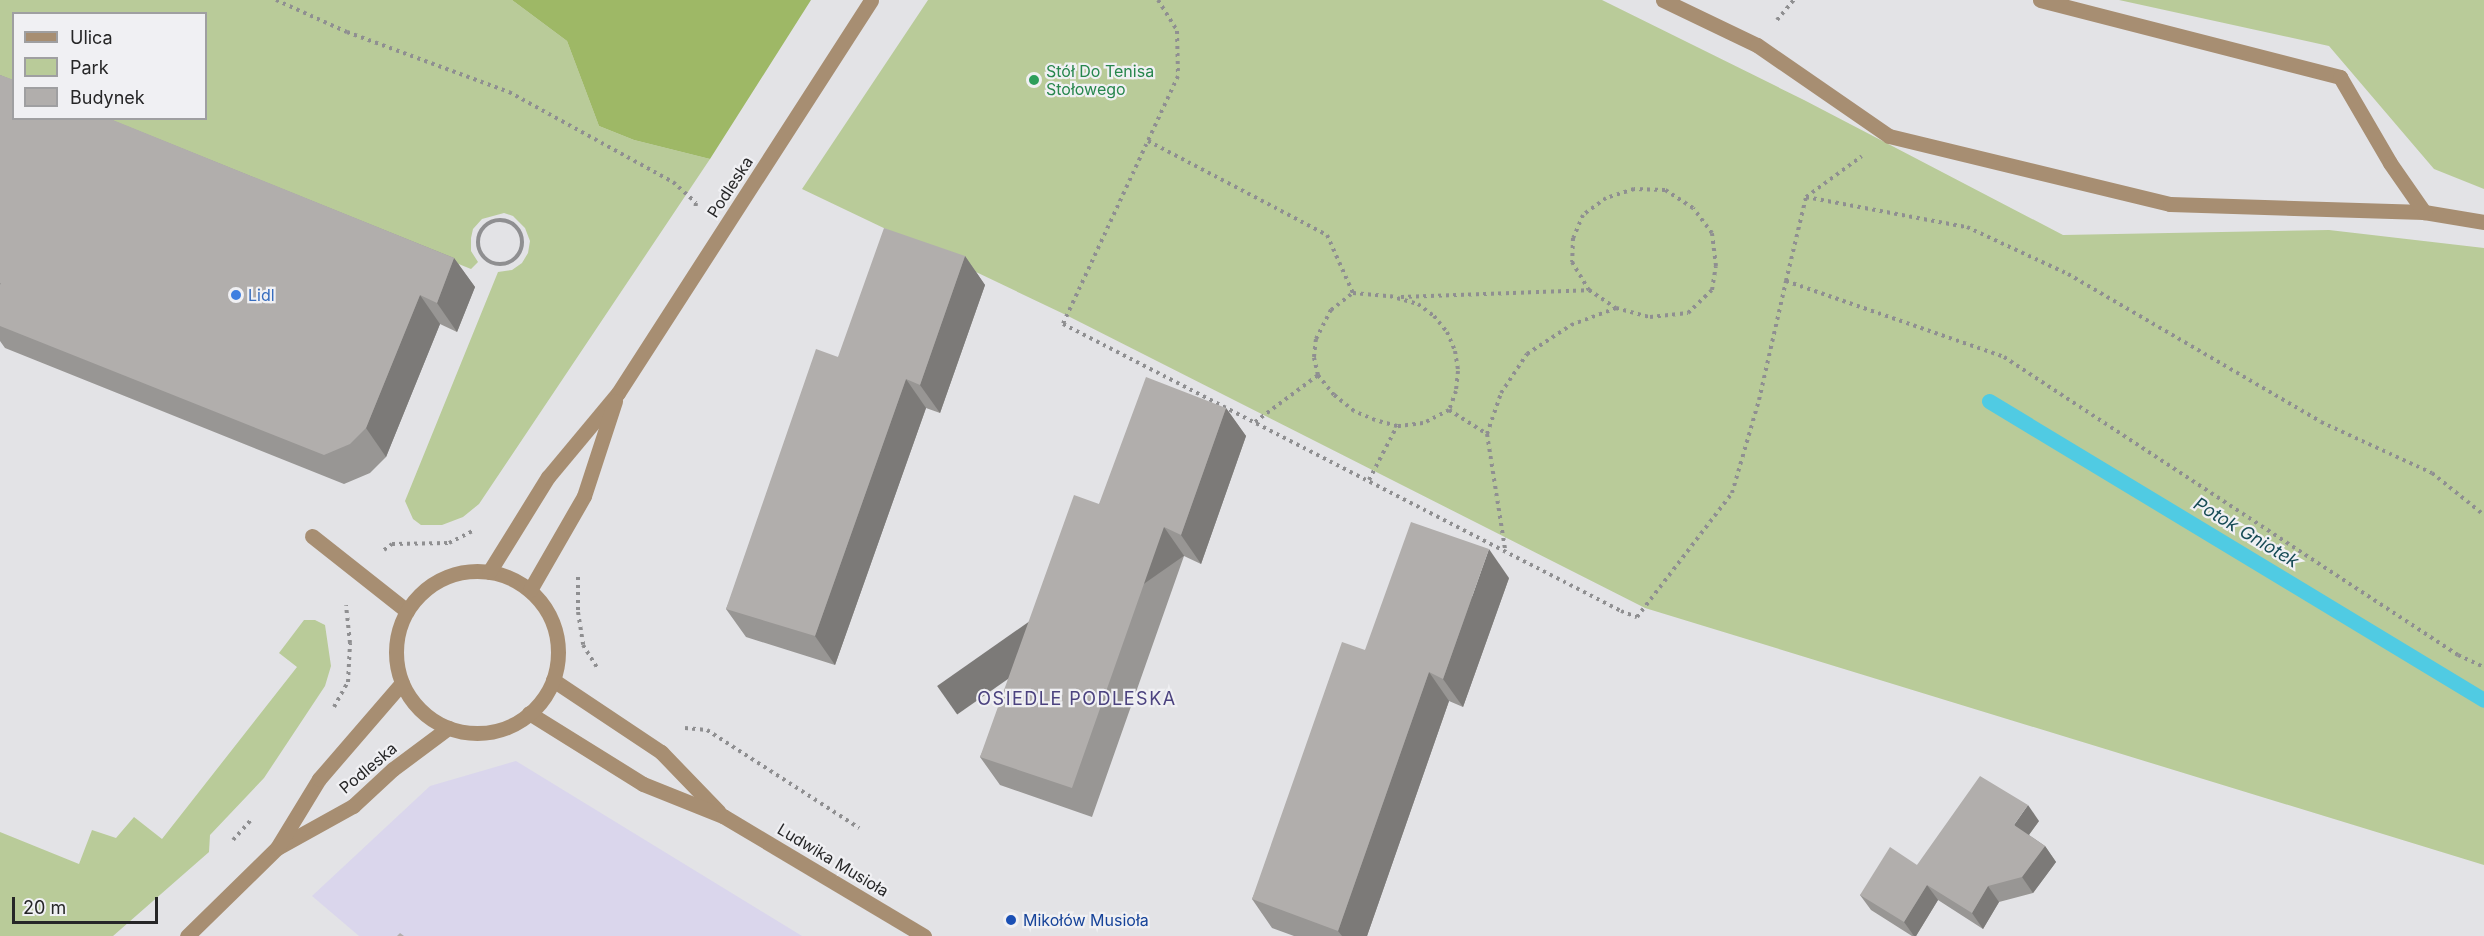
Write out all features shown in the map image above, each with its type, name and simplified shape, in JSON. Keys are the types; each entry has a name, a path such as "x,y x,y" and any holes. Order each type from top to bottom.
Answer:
{"street":[{"name":"Podleska","path":"489,572 548,477 618,393 872,0"},
{"path":"1663,0 1757,45 1889,136 2170,204 2424,212 2484,222"},
{"path":"2040,0 2340,77 2390,163 2424,212"},
{"name":"Podleska","path":"530,590 585,496 618,393"},
{"path":"312,536 407,612"},
{"path":"489,572 507,576 530,590 545,608 556,630 559,655 553,680 541,702 529,713 499,730 474,733 448,728 426,715 408,696 402,683 398,672 395,646 401,621 414,599 434,583 457,573 489,572"},
{"name":"Ludwika Musioła","path":"553,680 661,752 723,816"},
{"name":"Podleska","path":"187,936 277,848 319,779 402,683"},
{"name":"Ludwika Musioła","path":"529,713 643,784 723,816 915,934"},
{"name":"Podleska","path":"277,848 353,806 393,769 448,728"}],"path":[{"path":"276,0 326,23 509,92 673,182 696,203 694,218"},
{"path":"1158,0 1177,31 1178,76 1063,324 1637,617 1732,494 1759,400 1806,197 1889,136"},
{"path":"1148,141 1327,235 1353,293"},
{"path":"1634,189 1665,190 1693,208 1712,233 1716,266 1712,290 1688,313 1650,317 1616,308 1589,290 1572,262 1573,238 1583,216 1606,198 1634,189"},
{"path":"1806,197 1967,227 2057,269 2321,422 2432,473 2484,515"},
{"path":"497,220 512,223 521,234 522,241 518,255 506,264 486,260 478,247 480,232 484,226 497,220"},
{"path":"1786,281 2004,357 2457,655 2484,667"},
{"path":"1397,297 1418,303 1434,316 1447,332 1455,351 1458,371 1456,391 1449,410 1423,423 1397,426 1354,411 1334,395 1318,375 1314,357 1316,339 1323,322 1331,310 1353,293 1397,297 1589,290"},
{"path":"1505,550 1487,434 1501,393 1527,354 1571,325 1616,308"},
{"path":"1254,422 1318,375"},
{"path":"1449,410 1487,434"},
{"path":"1369,480 1397,426"},
{"path":"375,557 392,544 449,543 478,526"},
{"path":"578,575 577,593 583,645 599,670"},
{"path":"331,712 348,682 350,643 345,615 347,600"},
{"path":"683,728 707,729 859,828"},
{"path":"231,842 254,817"}],"shaded area":[{"path":"516,761 802,936 359,936 312,896 430,786"}],"green space":[{"path":"0,0 512,0 567,41 599,126 634,140 710,159 479,504 463,517 442,525 421,525 413,519 405,501 498,272 512,270 522,263 528,253 530,241 525,228 513,216 504,213 482,219 473,229 471,238 471,251 478,262 471,269 101,120 207,120 207,12 12,12 12,84 0,79"},
{"path":"512,0 811,0 710,159 634,140 599,126 567,41"},
{"path":"928,0 1602,0 1804,100 2063,235 2329,230 2484,248 2484,865 1645,608 1066,315 802,189"},
{"path":"2119,0 2484,0 2484,189 2434,169 2329,46"},
{"path":"304,620 315,620 325,625 331,666 325,686 264,778 210,835 209,852 113,936 0,936 0,832 79,864 92,830 116,838 134,817 162,839 297,667 279,653"}],"building":[{"name":"Lidl","path":"0,75 12,79 12,120 113,120 454,258 437,303 420,295 366,428 350,444 324,455 0,326"},
{"path":"884,228 965,256 920,385 906,379 815,636 726,609 816,349 838,357"},
{"path":"1146,377 1226,408 1181,535 1164,527 1072,788 980,757 1074,495 1099,504"},
{"path":"1411,522 1489,549 1443,679 1429,672 1338,931 1252,899 1342,642 1365,650"},
{"path":"1980,776 2028,805 2014,825 2045,846 2022,877 1988,886 1972,913 1927,885 1904,922 1860,895 1890,847 1917,865"}],"waterway":[{"name":"Potok Gniotek","path":"1989,401 2484,700"}],"place":[{"name":"Stół Do Tenisa Stołowego","path":"1034,80"},
{"name":"Lidl","path":"236,295"},
{"name":"Mikołów Musioła","path":"1011,920"}],"district":[{"name":"OSIEDLE PODLESKA","path":"1077,699"}]}
